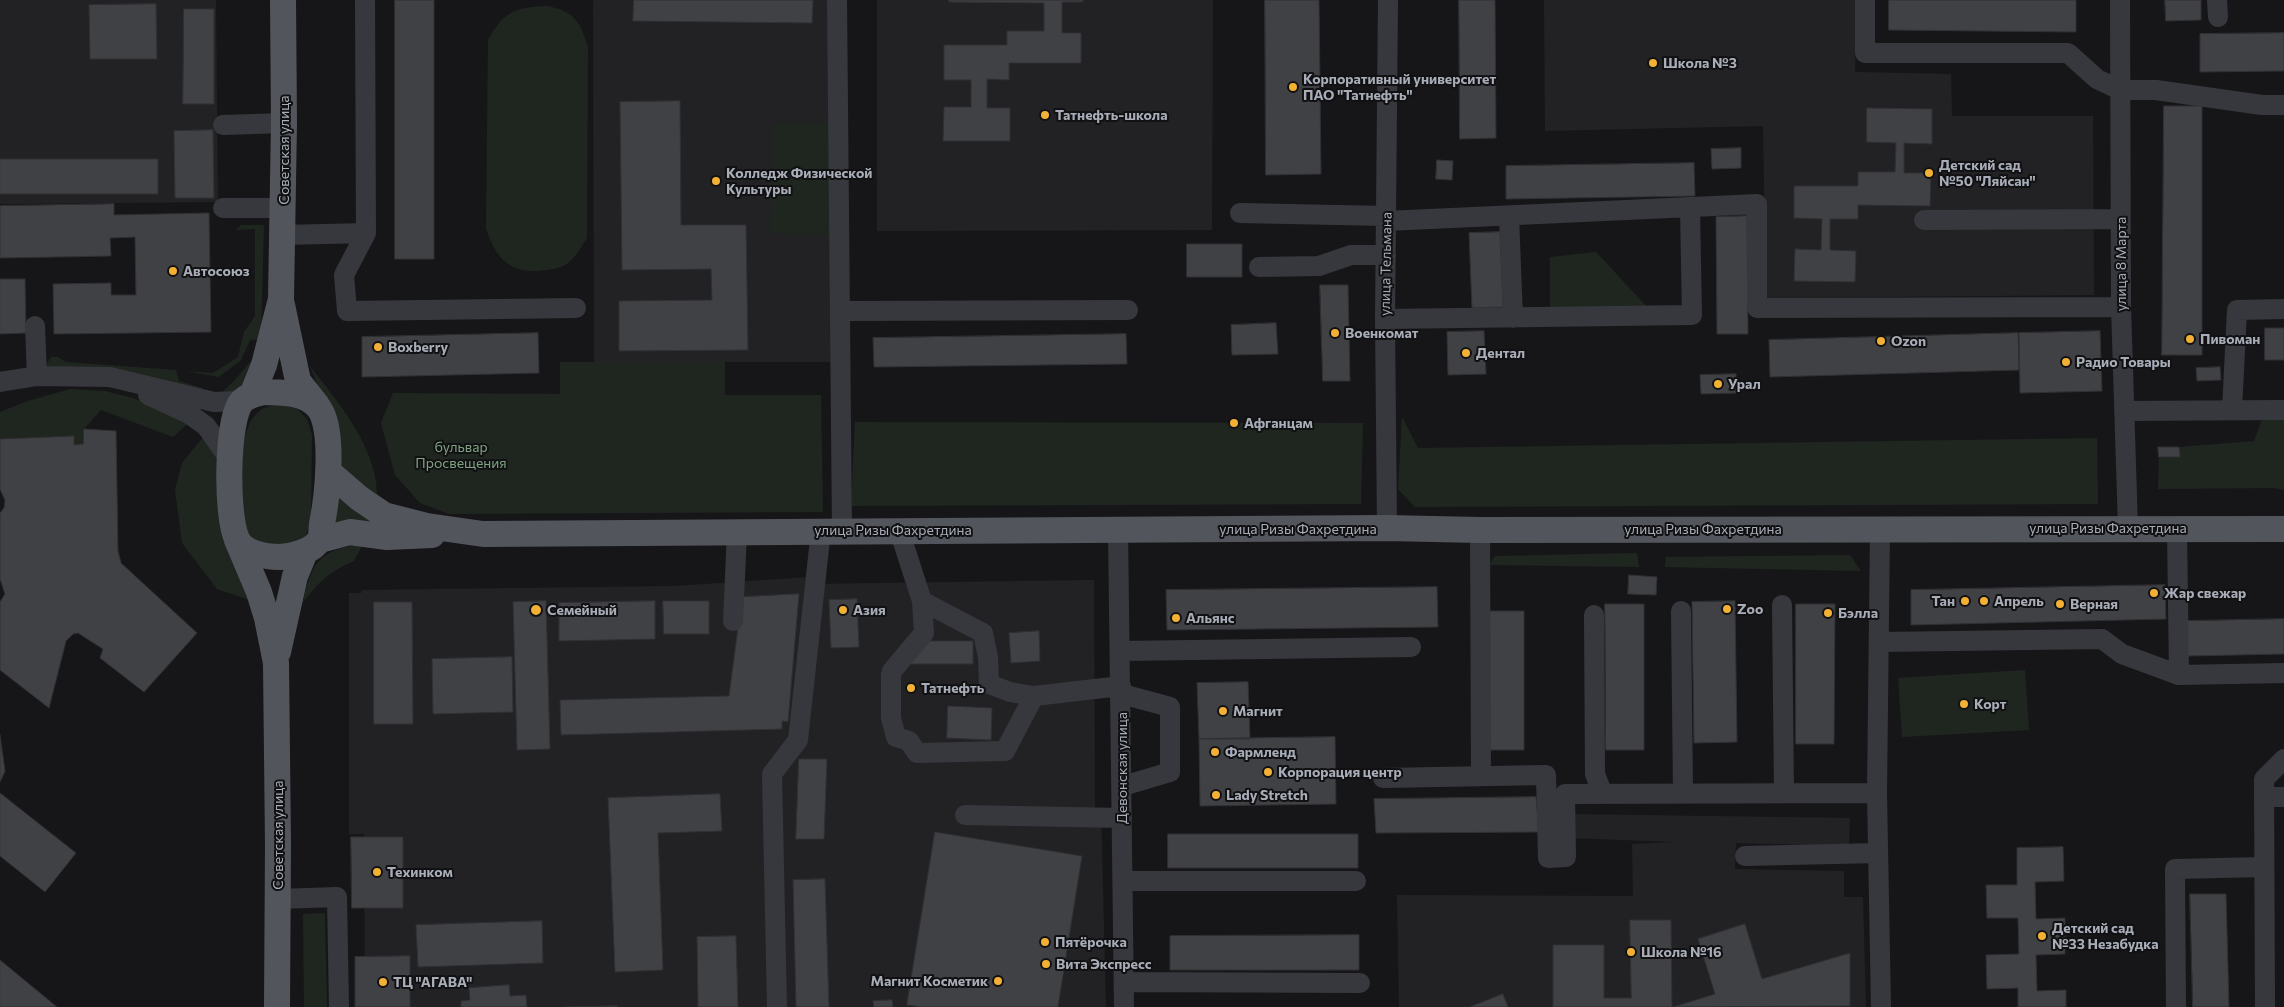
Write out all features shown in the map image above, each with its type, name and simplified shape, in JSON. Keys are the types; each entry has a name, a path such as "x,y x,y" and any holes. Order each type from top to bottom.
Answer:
{"main road":[{"name":"Советская улица","path":"281,299 284,123 283,0"},
{"path":"276,663 264,609 237,540 231,516 229,442 235,417 264,365 281,299"},
{"path":"276,663 295,576 312,546 326,511 329,472 328,438 325,422 318,407 298,381 281,299"},
{"path":"247,398 263,392 303,396 318,407"},
{"name":"улица Ризы Фахретдина","path":"329,472 359,498 384,515 427,526 483,534 832,530 1387,528 1480,530 2284,529"},
{"path":"237,540 254,554 280,557 350,532 387,537 483,534"},
{"name":"Советская улица","path":"276,663 277,1007"}],"street":[{"path":"364,0 366,233 344,275 347,310 576,308"},
{"path":"777,1007 772,774 798,740 832,530 841,312 837,0"},
{"name":"улица Тельмана","path":"1387,528 1385,319 1388,0"},
{"path":"1865,0 1865,53 2068,54 2097,79 2120,90 2156,90 2262,105 2284,105"},
{"name":"улица 8 Марта","path":"2120,0 2121,307 2128,528"},
{"path":"223,125 284,123"},
{"path":"1240,213 1386,219 1690,209 1756,204 1757,308 2121,307"},
{"path":"223,208 283,208"},
{"path":"1385,319 1692,316 1690,209"},
{"path":"1509,216 1513,318"},
{"path":"1924,220 2120,220"},
{"path":"283,235 366,233"},
{"path":"1259,267 1319,266 1351,255 1386,255"},
{"path":"841,312 1128,310"},
{"path":"2232,410 2237,310 2284,310"},
{"path":"35,326 37,376"},
{"path":"0,382 37,376 110,377 214,402 247,398"},
{"path":"110,377 189,414 206,426 230,460"},
{"path":"2124,411 2284,410"},
{"path":"2177,528 2179,675"},
{"path":"1880,529 1877,793 1881,1007"},
{"path":"899,530 922,600 924,633 891,675 891,718 896,737 909,741 916,753 1005,751 1034,696"},
{"name":"Девонская улица","path":"1118,530 1123,786 1124,1007"},
{"path":"1480,530 1481,776"},
{"path":"733,621 736,531"},
{"path":"922,600 983,633 988,657 989,684 1010,692 1034,696 1121,690 1170,707 1170,772 1123,786"},
{"path":"1782,606 1784,793"},
{"path":"1681,611 1684,793"},
{"path":"1594,615 1595,774 1602,792"},
{"path":"1880,642 2102,639 2122,654 2179,675 2284,673"},
{"path":"1121,651 1411,647"},
{"path":"2265,1007 2264,779 2284,759"},
{"path":"1383,778 1546,775 1548,858 1566,858 1565,794 1602,792 1877,793"},
{"path":"2264,798 2284,798"},
{"path":"965,815 1122,818"},
{"path":"1744,856 1878,853"},
{"path":"2176,1007 2175,869 2264,866"},
{"path":"1123,881 1356,881"},
{"path":"278,899 336,897 339,1007"},
{"path":"1124,982 1360,983"}],"shaded area":[{"path":"0,0 216,0 218,202 0,204"},
{"name":"Колледж Физической Культуры","path":"593,0 837,0 841,362 594,362"},
{"name":"Татнефть-школа","path":"877,0 1213,0 1212,230 877,231"},
{"name":"Детский сад №50 \"Ляйсан\"","path":"1544,0 1856,0 1855,72 1951,74 1952,116 2093,116 2094,295 1766,298 1763,126 1545,131"},
{"path":"809,577 809,584 1094,580 1095,808 1101,809 1106,1007 365,1007 364,834 349,834 349,593 361,593 362,590 675,586"},
{"name":"Школа №16","path":"1569,814 1850,818 1849,846 1736,843 1735,869 1844,871 1844,897 1863,897 1866,1007 1399,1007 1397,895 1633,896 1632,844 1675,842 1569,838"}],"green space":[{"path":"548,6 565,11 575,19 588,47 587,238 575,256 565,265 548,270 527,271 510,265 498,254 486,228 488,40 500,23 512,12"},
{"path":"772,123 839,124 840,235 770,233"},
{"path":"241,225 264,225 261,339 250,340 241,360 219,377 186,371 213,373 238,357 244,332 255,316 255,229 236,230"},
{"path":"1596,252 1649,309 1550,307 1550,257"},
{"path":"255,356 241,392 219,395 234,381"},
{"path":"51,357 58,357 66,362 176,370 179,381 202,388 203,395 52,370 46,365"},
{"name":"бульвар Просвещения","path":"560,362 725,362 725,395 821,395 823,512 449,514 420,503 395,475 381,423 393,393 560,394"},
{"path":"310,366 334,396 356,429 365,447 376,483 377,503 349,484 338,460 322,397"},
{"path":"70,389 105,391 133,398 190,422 173,437 101,410 84,429 83,444 74,445 73,436 0,439 0,412 28,401"},
{"path":"293,405 307,419 312,435 311,518 306,536 297,546 278,551 246,537 241,484 244,443 249,426 257,413 270,406"},
{"path":"1402,417 1418,448 2097,438 2098,504 1415,507 1398,489"},
{"path":"2284,418 2284,490 2274,488 2158,489 2159,457 2179,457 2179,447 2254,441 2262,419"},
{"path":"855,422 1363,423 1361,504 851,506"},
{"path":"205,435 221,460 253,601 217,589 182,543 175,490 182,463"},
{"path":"333,491 372,518 370,525 328,530"},
{"path":"363,544 354,561 326,578 303,602 310,576 320,560 327,554 337,550"},
{"path":"1637,553 1639,567 1489,565 1495,556"},
{"path":"1850,555 1861,571 1665,567 1666,557"},
{"name":"Корт","path":"2025,670 2029,730 1902,737 1898,678"},
{"path":"325,913 327,1007 304,1007 303,914"}],"building":[{"path":"395,0 434,0 434,259 395,259"},
{"path":"634,0 813,0 812,23 633,21"},
{"path":"949,0 1083,0 1083,2 1062,2 1062,33 1081,33 1081,63 1009,63 1009,80 987,79 987,108 1010,108 1010,141 943,141 944,107 971,107 971,80 944,80 944,45 1007,45 1007,31 1044,31 1044,3 949,2"},
{"name":"Корпоративный университет ПАО \"Татнефть\"","path":"1265,0 1319,0 1321,174 1266,175"},
{"path":"1459,0 1495,0 1496,138 1460,139"},
{"path":"1889,0 2076,0 2076,32 1889,30"},
{"path":"2165,0 2201,0 2201,20 2166,21"},
{"path":"156,4 157,59 90,59 89,5"},
{"path":"184,9 214,9 214,104 183,104"},
{"path":"2284,33 2284,71 2200,72 2200,34"},
{"path":"680,101 681,225 746,225 748,350 619,351 619,301 712,300 711,269 622,270 620,102"},
{"path":"2164,106 2202,106 2202,355 2162,355"},
{"path":"1867,108 1932,109 1932,144 1904,143 1904,173 1931,173 1930,206 1858,205 1858,219 1830,219 1830,250 1856,251 1855,282 1794,281 1795,249 1821,250 1822,219 1794,218 1794,186 1858,186 1858,172 1895,172 1896,143 1867,142"},
{"path":"213,130 214,198 175,198 174,131"},
{"path":"1741,148 1741,168 1712,169 1711,149"},
{"path":"0,159 158,159 158,194 0,194"},
{"path":"1437,160 1453,161 1452,180 1436,179"},
{"path":"1694,163 1695,196 1506,199 1506,166"},
{"name":"Автосоюз","path":"114,204 114,215 209,213 211,332 54,334 53,284 111,283 111,295 136,295 135,237 110,238 111,256 0,258 0,206"},
{"path":"1747,216 1748,334 1717,334 1716,217"},
{"path":"1500,232 1503,307 1472,308 1469,233"},
{"path":"1187,244 1242,244 1242,277 1187,277"},
{"path":"0,279 25,279 26,333 0,334"},
{"name":"Военкомат","path":"1320,285 1348,285 1350,381 1323,381"},
{"path":"1276,323 1278,354 1232,355 1231,325"},
{"path":"2265,328 2284,328 2284,360 2265,360"},
{"name":"Дентал","path":"1484,331 1486,374 1448,375 1447,332"},
{"path":"2100,331 2102,391 2020,393 2019,333"},
{"path":"538,333 539,373 362,377 362,337"},
{"path":"2018,333 2019,370 1770,377 1769,340"},
{"path":"1126,334 1127,364 874,367 873,338"},
{"path":"2220,367 2221,380 2197,381 2196,368"},
{"name":"Урал","path":"1736,374 1737,393 1701,394 1700,375"},
{"path":"84,429 116,431 118,551 121,563 197,633 144,692 100,658 103,649 78,633 73,634 66,641 49,708 0,670 0,602 5,594 0,579 0,513 4,508 5,500 0,489 0,439 74,436 74,445 83,444"},
{"path":"2158,447 2179,447 2180,457 2159,457"},
{"path":"1629,575 1657,577 1656,595 1628,594"},
{"path":"2165,585 2166,619 1911,625 1911,590"},
{"path":"1437,587 1438,627 1167,630 1166,590"},
{"path":"799,594 788,722 782,721 782,729 561,735 560,700 729,696 742,597"},
{"path":"857,599 859,647 831,648 829,600"},
{"path":"546,601 550,749 517,750 513,602"},
{"path":"655,601 655,639 559,641 559,603"},
{"path":"663,601 709,601 709,634 664,634"},
{"path":"1735,601 1737,742 1694,743 1692,602"},
{"path":"374,602 412,602 413,724 374,724"},
{"path":"1605,604 1644,604 1644,750 1606,750"},
{"path":"1796,604 1835,604 1834,744 1796,744"},
{"path":"1490,611 1524,611 1524,750 1490,750"},
{"path":"2284,619 2284,654 2187,656 2186,621"},
{"path":"1039,631 1040,661 1011,663 1009,633"},
{"path":"910,641 973,641 973,664 910,664"},
{"path":"512,657 513,712 433,714 432,659"},
{"name":"Магнит","path":"1248,682 1250,739 1199,739 1197,683"},
{"path":"948,706 992,708 991,740 947,738"},
{"path":"0,735 5,771 0,782"},
{"name":"Корпорация центр","path":"1335,737 1336,804 1200,806 1199,739"},
{"path":"799,759 827,759 824,839 796,839"},
{"path":"0,793 76,853 45,892 0,856"},
{"path":"720,794 722,831 658,833 663,970 615,972 608,798"},
{"path":"1536,797 1539,832 1376,833 1374,799"},
{"path":"935,832 1082,856 1058,1007 921,1007 907,1005"},
{"path":"1168,834 1358,834 1358,868 1168,868"},
{"name":"Техинком","path":"351,837 403,837 403,908 352,908"},
{"name":"Детский сад №33 Незабудка","path":"2063,847 2064,881 2035,882 2036,919 2065,918 2065,954 2036,955 2037,991 2066,990 2066,1007 2018,1007 2018,988 1987,989 1986,955 2019,954 2018,918 1987,918 1986,885 2017,885 2017,848"},
{"path":"825,879 829,1007 796,1007 793,880"},
{"path":"2190,894 2226,894 2229,1007 2193,1007"},
{"path":"1630,920 1671,920 1672,1007 1553,1007 1553,945 1604,945 1604,998 1631,998"},
{"path":"542,921 543,963 418,967 416,925"},
{"path":"1745,924 1762,979 1850,953 1850,1006 1673,1007 1715,994 1698,939"},
{"path":"1359,935 1359,970 1170,970 1170,936"},
{"path":"736,936 738,1007 698,1007 697,937"},
{"name":"ТЦ \"АГАВА\"","path":"410,956 410,1007 355,1007 355,957"},
{"path":"0,960 57,1007 0,1007"},
{"path":"509,985 510,996 526,995 527,1007 461,1007 461,1001 470,1000 469,988"},
{"path":"1503,994 1508,1007 1470,1007"},
{"path":"892,1000 893,1007 874,1007 873,1001"},
{"path":"617,1006 617,1007 566,1007"}],"place":[{"name":"Школа №3","path":"1653,63"},
{"name":"Корпоративный университет ПАО \"Татнефть\"","path":"1293,87"},
{"name":"Татнефть-школа","path":"1045,115"},
{"name":"Детский сад №50 \"Ляйсан\"","path":"1929,173"},
{"name":"Колледж Физической Культуры","path":"716,181"},
{"name":"Автосоюз","path":"173,271"},
{"name":"Военкомат","path":"1335,333"},
{"name":"Пивоман","path":"2190,339"},
{"name":"Ozon","path":"1881,341"},
{"name":"Boxberry","path":"378,347"},
{"name":"Дентал","path":"1466,353"},
{"name":"Радио Товары","path":"2066,362"},
{"name":"Урал","path":"1718,384"},
{"name":"Афганцам","path":"1234,423"},
{"name":"Жар свежар","path":"2154,593"},
{"name":"Тан","path":"1965,601"},
{"name":"Апрель","path":"1984,601"},
{"name":"Верная","path":"2060,604"},
{"name":"Zoo","path":"1727,609"},
{"name":"Семейный","path":"536,610"},
{"name":"Азия","path":"843,610"},
{"name":"Бэлла","path":"1828,613"},
{"name":"Альянс","path":"1176,618"},
{"name":"Татнефть","path":"911,688"},
{"name":"Корт","path":"1964,704"},
{"name":"Магнит","path":"1223,711"},
{"name":"Фармленд","path":"1215,752"},
{"name":"Корпорация центр","path":"1268,772"},
{"name":"Lady Stretch","path":"1216,795"},
{"name":"Техинком","path":"377,872"},
{"name":"Детский сад №33 Незабудка","path":"2042,936"},
{"name":"Пятёрочка","path":"1045,942"},
{"name":"Школа №16","path":"1631,952"},
{"name":"Вита Экспресс","path":"1046,964"},
{"name":"Магнит Косметик","path":"998,981"},
{"name":"ТЦ \"АГАВА\"","path":"383,982"}]}
